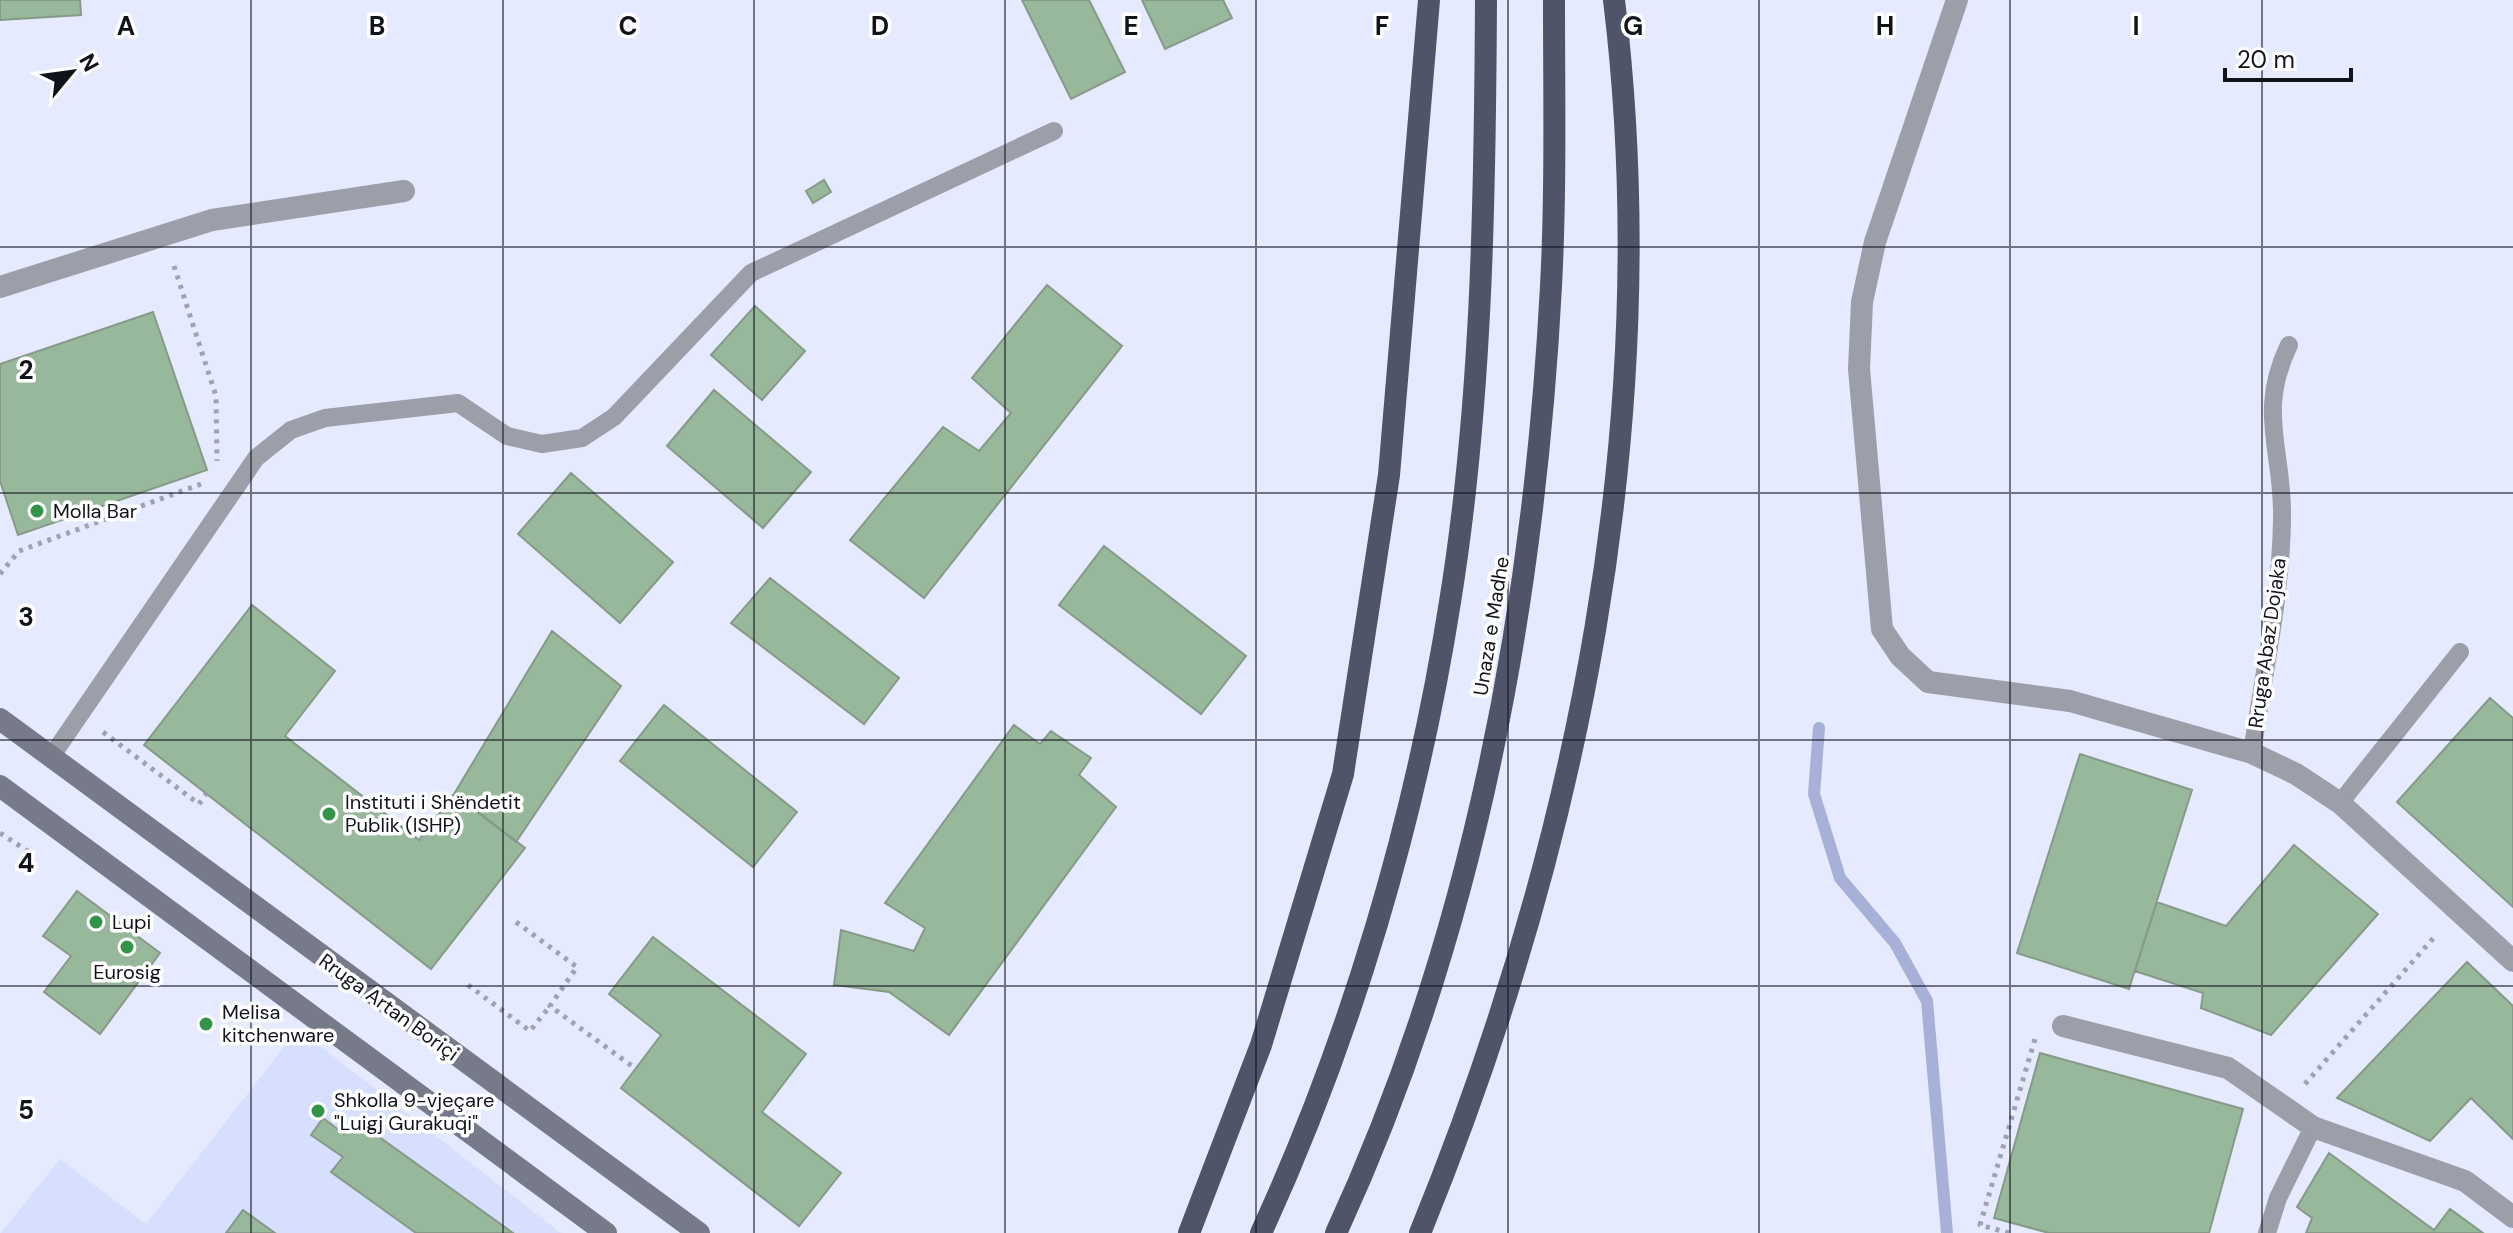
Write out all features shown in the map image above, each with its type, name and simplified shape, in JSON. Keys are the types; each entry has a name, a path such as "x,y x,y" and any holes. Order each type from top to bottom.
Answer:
{"highway":[{"path":"1189,1233 1261,1045 1343,774 1389,475 1429,0"},
{"path":"1261,1233 1290,1171 1367,958 1410,797 1450,602 1471,427 1485,166 1486,0"},
{"name":"Unaza e Madhe","path":"1336,1233 1423,1009 1467,866 1493,754 1521,605 1551,285 1554,0"},
{"path":"1420,1233 1493,1038 1560,802 1593,652 1618,456 1630,264 1624,82 1614,0"}],"main road":[{"name":"Rruga Artan Boriçi","path":"0,719 699,1233"},
{"path":"0,786 606,1233"}],"street":[{"path":"1957,0 1942,53 1875,242 1862,302 1859,369 1882,629 1900,656 1928,682 2070,701 2252,753"},
{"path":"0,287 212,220 404,191"},
{"name":"Rruga Abaz Dojaka","path":"2252,753 2296,774 2340,803 2513,961"},
{"path":"2063,1026 2228,1068 2313,1127 2465,1181 2513,1217"}],"lane":[{"path":"51,757 256,458 291,430 325,418 458,403 507,436 542,444 582,438 614,417 751,273 1054,131"},
{"name":"Rruga Abaz Dojaka","path":"2252,753 2283,518 2270,407 2278,368 2289,345"},
{"path":"2340,803 2460,652"},
{"path":"2267,1233 2278,1198 2313,1127"}],"path":[{"path":"170,253 216,396 217,464"},
{"path":"0,574 19,551 203,483"},
{"path":"80,714 199,804 206,794"},
{"path":"468,985 530,1031 550,1006 577,967 516,922"},
{"path":"2317,1070 2429,942"},
{"path":"550,1006 636,1069"},
{"path":"2009,1233 1980,1225 2034,1039 2046,1043"}],"shaded area":[{"name":"Shkolla 9-vjeçare \"Luigj Gurakuqi\"","path":"298,1029 561,1233 1,1233 60,1159 146,1224"}],"building":[{"path":"0,0 80,0 81,15 0,20"},
{"path":"1022,0 1089,0 1125,72 1071,99"},
{"path":"1142,0 1223,0 1232,18 1165,49"},
{"path":"824,180 831,192 813,203 806,191"},
{"path":"1047,285 1122,346 924,598 850,540 943,427 979,451 1011,413 972,378"},
{"path":"755,306 805,351 762,400 711,355"},
{"path":"153,312 207,470 18,535 0,481 0,364"},
{"path":"714,390 811,472 763,528 667,446"},
{"path":"571,473 673,562 620,623 518,534"},
{"path":"1104,546 1246,656 1201,714 1059,605"},
{"path":"770,578 899,678 864,724 731,623"},
{"path":"252,605 335,671 285,736 419,840 454,794 525,848 431,969 144,745"},
{"path":"552,631 621,686 516,842 454,794"},
{"path":"2490,698 2513,718 2513,907 2397,802"},
{"path":"664,705 797,812 753,867 620,761"},
{"path":"1014,725 1040,744 1051,731 1091,758 1079,775 1116,807 949,1035 889,992 834,985 841,930 914,951 925,928 885,903"},
{"path":"2080,754 2192,790 2129,989 2017,953"},
{"path":"2294,845 2378,914 2271,1035 2201,1008 2203,993 2135,971 2157,902 2226,926"},
{"path":"77,891 160,953 100,1034 44,992 71,956 43,936"},
{"path":"653,937 806,1054 762,1112 841,1173 799,1226 621,1088 661,1035 609,994"},
{"path":"2467,962 2513,1006 2513,1139 2471,1098 2430,1141 2337,1098"},
{"path":"2040,1053 2243,1109 2209,1233 2049,1233 1994,1218"},
{"path":"323,1118 344,1134 354,1119 513,1233 416,1233 331,1172 343,1157 311,1135"},
{"path":"2329,1153 2434,1230 2450,1209 2483,1233 2306,1233 2312,1218 2297,1207"},
{"path":"243,1210 275,1233 226,1233"}],"waterway":[{"path":"1819,728 1814,794 1840,878 1895,943 1927,1001 1947,1233"}],"place":[{"name":"Molla Bar","path":"37,511"},
{"name":"Instituti i Shëndetit Publik (ISHP)","path":"329,814"},
{"name":"Lupi","path":"96,922"},
{"name":"Eurosig","path":"127,947"},
{"name":"Melisa kitchenware","path":"206,1024"},
{"name":"Shkolla 9-vjeçare \"Luigj Gurakuqi\"","path":"318,1111"}]}
